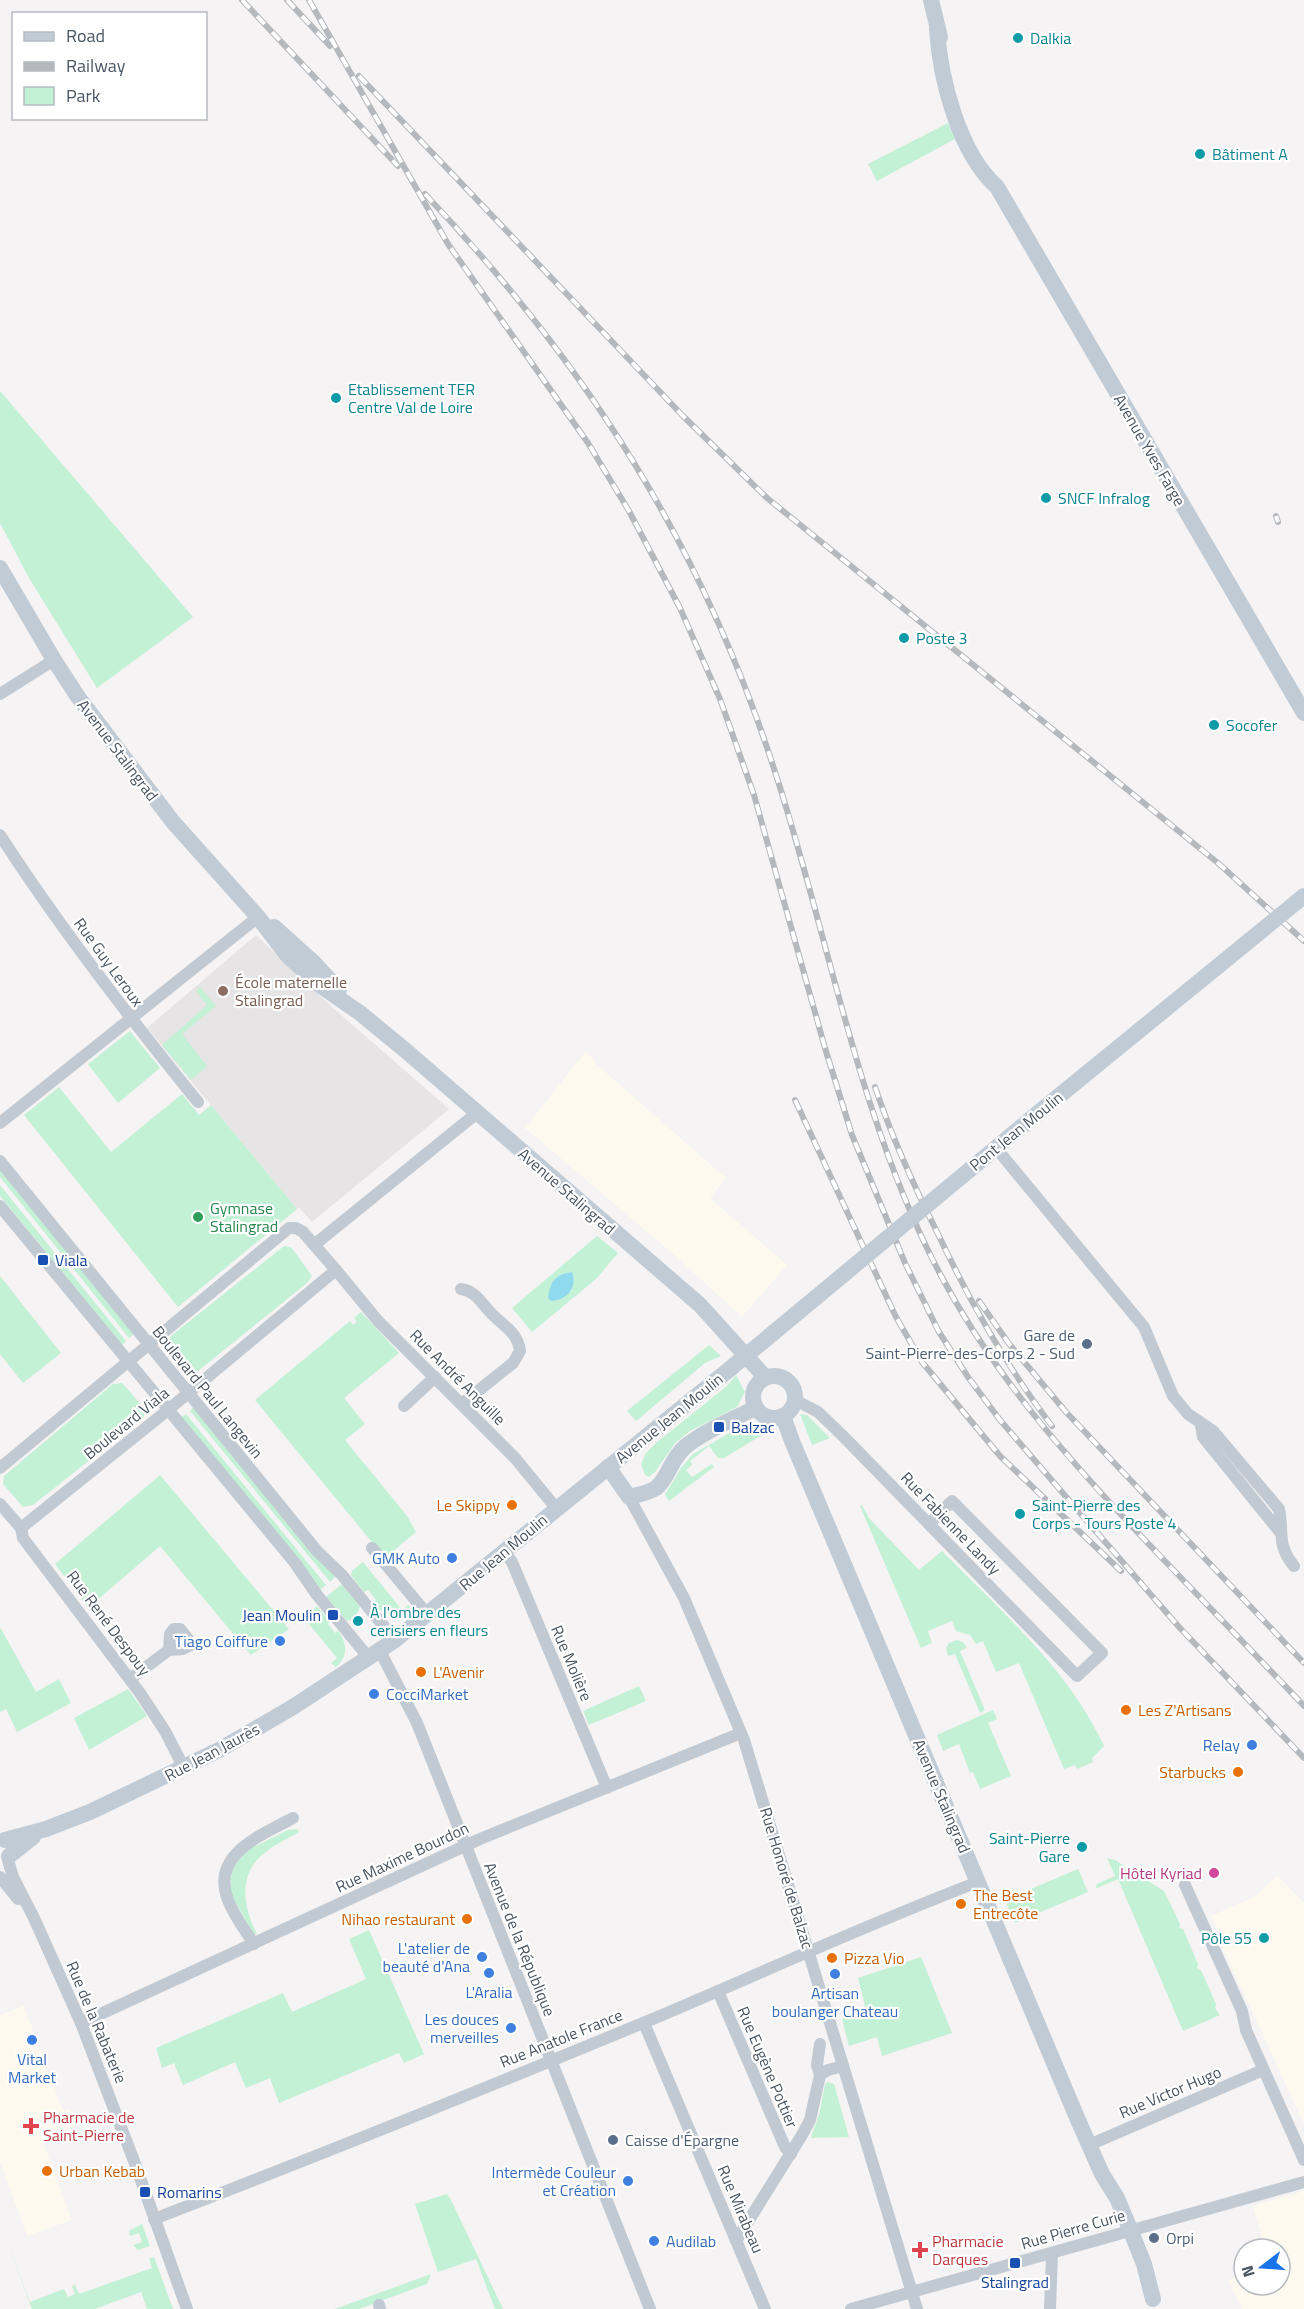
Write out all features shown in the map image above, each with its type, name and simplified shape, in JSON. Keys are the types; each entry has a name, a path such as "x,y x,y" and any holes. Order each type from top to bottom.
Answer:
{"street":[{"name":"Avenue Yves Farge","path":"932,1 943,72 955,118 985,173 997,187 1304,713"},
{"name":"Avenue Stalingrad","path":"0,568 54,660 161,807 258,917 275,928 313,962 360,1013 700,1305 765,1377"},
{"path":"0,694 54,660"},
{"name":"Rue Guy Leroux","path":"0,835 30,882 131,1020 198,1102"},
{"name":"Pont Jean Moulin","path":"730,1368 1304,896"},
{"path":"0,1123 258,917"},
{"path":"314,1245 477,1113"},
{"path":"996,1148 1144,1327 1173,1396 1188,1414 1213,1431 1279,1509 1282,1520 1280,1532 1286,1554 1294,1566"},
{"name":"Boulevard Paul Langevin","path":"0,1161 317,1551 342,1575 395,1640"},
{"path":"0,1206 295,1563 317,1595 374,1654"},
{"path":"0,1468 289,1228 296,1227 303,1232 336,1270"},
{"name":"Rue André Anguille","path":"336,1270 378,1321 515,1458 556,1508"},
{"name":"Boulevard Viala","path":"21,1528 188,1394 336,1270"},
{"path":"461,1289 474,1293 491,1313 505,1324 518,1341 520,1351 513,1363 462,1403"},
{"name":"Avenue Jean Moulin","path":"608,1467 730,1368"},
{"path":"778,1376 789,1382 795,1393 795,1400 793,1407 783,1416 771,1418 759,1413 756,1408 753,1401 755,1387 765,1377 778,1376"},
{"path":"404,1406 435,1377"},
{"name":"Rue Fabienne Landy","path":"795,1400 818,1413 1077,1676 1102,1653 952,1501 929,1524"},
{"path":"630,1497 658,1485 675,1457 692,1442 756,1408"},
{"name":"Avenue Stalingrad","path":"783,1416 1089,2145 1102,2174 1117,2198 1125,2231 1144,2264 1155,2304"},
{"name":"Rue Honoré de Balzac","path":"608,1467 630,1497 684,1598 741,1733 917,2309"},
{"name":"Rue Jean Moulin","path":"374,1654 395,1640 608,1467"},
{"name":"Rue René Despouy","path":"0,1505 21,1528 23,1538 152,1710 184,1768"},
{"path":"372,1548 427,1614"},
{"name":"Rue Molière","path":"504,1552 513,1562 607,1788"},
{"path":"130,1679 169,1650"},
{"name":"Rue Jean Jaurès","path":"3,1847 135,1792 184,1768 267,1723 374,1654"},
{"name":"Avenue de la République","path":"374,1654 409,1704 650,2309"},
{"name":"Rue Maxime Bourdon","path":"81,2024 466,1846 741,1733"},
{"path":"254,1944 228,1901 225,1886 226,1871 237,1851 293,1818"},
{"name":"Rue de la Rabaterie","path":"3,1847 13,1877 34,1918 81,2024 187,2309"},
{"name":"Rue de la Rabaterie","path":"0,1877 34,1918"},
{"name":"Rue Anatole France","path":"154,2219 335,2149 644,2023 809,1951 978,1882"},
{"path":"1185,1885 1242,2011 1246,2030 1304,2160"},
{"name":"Rue Eugène Pottier","path":"718,1991 785,2147 791,2154"},
{"name":"Rue Mirabeau","path":"644,2023 765,2309"},
{"path":"736,2241 810,2120 820,2075 817,2065 819,2044"},
{"path":"820,2075 843,2066"},
{"name":"Rue Victor Hugo","path":"1089,2145 1263,2070"},
{"name":"Rue Pierre Curie","path":"851,2309 1304,2182"},
{"path":"1050,2309 1052,2253"}],"shaded area":[{"path":"256,935 332,1007 449,1109 312,1222 299,1207 297,1209 147,1028"},
{"path":"586,1051 595,1060 594,1062 726,1178 710,1198 787,1265 742,1317 672,1253 525,1128"},
{"path":"1277,1875 1304,1903 1304,2124 1221,1944 1225,1939 1211,1916 1256,1896"},
{"path":"24,2006 61,2106 65,2111 70,2109 76,2126 71,2128 73,2133 44,2144 72,2220 27,2236 0,2162 0,2015"},
{"path":"1304,2191 1304,2309 1242,2309 1236,2297 1292,2297 1292,2237 1262,2237 1253,2206"}],"green space":[{"path":"948,123 955,139 877,181 868,164"},
{"path":"0,391 193,617 97,688 29,578 0,523"},
{"path":"200,987 216,1006 182,1034 207,1066 191,1080 162,1045 207,1005 196,991"},
{"path":"130,1031 160,1068 118,1103 88,1064"},
{"path":"59,1087 111,1152 182,1094 199,1115 211,1105 297,1209 178,1307 24,1115"},
{"path":"0,1168 134,1334 129,1338 0,1177"},
{"path":"0,1185 126,1341 122,1345 0,1196"},
{"path":"597,1236 618,1253 596,1279 532,1332 512,1308","holes":["571,1272 574,1279 571,1292 549,1293 559,1276"]},
{"path":"284,1246 291,1247 312,1276 307,1283 198,1371 193,1370 168,1342 171,1336"},
{"path":"0,1276 61,1353 23,1383 0,1354"},
{"path":"361,1312 399,1353 344,1398 365,1424 345,1440 407,1516 416,1532 385,1558 255,1400 350,1321 353,1325 357,1322 354,1318"},
{"path":"709,1345 721,1356 705,1363 636,1421 627,1411"},
{"path":"736,1375 745,1392 737,1407 690,1431 675,1443 655,1472 649,1477 645,1475 641,1464 646,1453 727,1386"},
{"path":"122,1383 144,1408 144,1417 33,1505 23,1507 3,1484 4,1476 113,1384"},
{"path":"194,1407 337,1575 330,1582 190,1411"},
{"path":"186,1414 326,1585 318,1591 182,1417"},
{"path":"800,1414 807,1415 830,1438 812,1445"},
{"path":"747,1423 767,1432 724,1458 718,1458 709,1446 690,1461 692,1465 686,1470 692,1477 712,1464 714,1467 669,1501 665,1495 681,1468 693,1454"},
{"path":"160,1475 289,1629 251,1655 160,1546 88,1608 55,1564"},
{"path":"862,1505 869,1518 919,1570 942,1551 1032,1642 1072,1692 1104,1746 1092,1758 1093,1762 1077,1769 1075,1765 1064,1769 1019,1663 996,1672 983,1641 976,1644 970,1635 956,1631 952,1621 928,1631 932,1643 921,1648 860,1506"},
{"path":"363,1562 402,1610 408,1605 412,1610 411,1613 400,1617 390,1616 373,1603 376,1600 368,1590 364,1592 351,1575 352,1571"},
{"path":"342,1584 360,1607 355,1618 347,1621 326,1597"},
{"path":"317,1606 330,1622 328,1624 335,1633 338,1631 345,1645 345,1654 336,1667 331,1663 337,1658 304,1618"},
{"path":"0,1627 36,1692 59,1679 71,1703 17,1732 6,1709 0,1712"},
{"path":"957,1640 963,1642 967,1648 960,1651 985,1710 980,1713 955,1654 948,1656 946,1648 949,1643"},
{"path":"639,1686 646,1701 589,1725 583,1711"},
{"path":"128,1689 147,1716 89,1750 74,1718"},
{"path":"993,1710 997,1719 988,1723 1011,1776 980,1789 973,1772 970,1773 959,1744 943,1751 937,1735"},
{"path":"297,1829 299,1832 262,1855 249,1873 245,1893 249,1914 257,1934 254,1934 230,1893 232,1867 248,1850 288,1830"},
{"path":"1107,1858 1115,1860 1164,1891 1220,2015 1183,2031 1118,1879 1095,1889 1097,1884 1115,1876"},
{"path":"1078,1869 1088,1892 1015,1923 1005,1900"},
{"path":"369,1930 424,2054 404,2063 399,2053 279,2103 270,2078 246,2088 235,2062 183,2085 174,2063 162,2068 156,2048 283,1993 292,2012 366,1979 349,1939"},
{"path":"921,1957 952,2033 882,2056 877,2037 849,2046 842,2019 866,2010 858,1978"},
{"path":"828,2082 834,2084 849,2137 811,2138 820,2111 825,2084"},
{"path":"447,2194 503,2309 495,2309 476,2259 438,2272 415,2204"},
{"path":"142,2224 150,2246 138,2250 133,2245 142,2242 139,2233 130,2236 129,2231"},
{"path":"5,2236 30,2302 64,2289 68,2297 75,2294 72,2286 75,2285 79,2294 152,2268 149,2258 154,2257 173,2309 147,2309 141,2292 95,2309 32,2309"},
{"path":"431,2274 427,2284 359,2309 335,2309"}],"water":[{"path":"572,1272 574,1283 570,1292 562,1298 551,1301 548,1298 553,1282 566,1273"}],"railway":[{"path":"242,0 398,166"},
{"path":"287,0 330,46"},
{"path":"309,0 448,244 588,443 629,511 680,608 720,699 754,795 825,1048 852,1135 905,1263 939,1332 968,1377 1000,1420 1179,1627 1304,1758"},
{"path":"359,76 683,416 767,498 1218,863 1304,941"},
{"path":"425,194 484,259 539,326 589,395 636,465 715,615 748,695 777,778 861,1074 880,1132 901,1190 949,1290 1001,1372 1062,1449 1094,1486 1304,1706"},
{"path":"1276,516 1278,522"},
{"path":"875,1087 920,1198 963,1284 1004,1357 1052,1426"},
{"path":"795,1100 896,1317 922,1362 1000,1456 1121,1571"},
{"path":"979,1301 1010,1345 1066,1412 1304,1663"}],"place":[{"name":"Dalkia","path":"1018,38"},
{"name":"Bâtiment A","path":"1200,154"},
{"name":"Etablissement TER Centre Val de Loire","path":"336,398"},
{"name":"SNCF Infralog","path":"1046,498"},
{"name":"Poste 3","path":"904,638"},
{"name":"Socofer","path":"1214,725"},
{"name":"École maternelle Stalingrad","path":"223,991"},
{"name":"Gymnase Stalingrad","path":"198,1217"},
{"name":"Viala","path":"43,1260"},
{"name":"Gare de Saint-Pierre-des-Corps 2 - Sud","path":"1087,1344"},
{"name":"Balzac","path":"719,1427"},
{"name":"Le Skippy","path":"512,1505"},
{"name":"Saint-Pierre des Corps - Tours Poste 4","path":"1020,1514"},
{"name":"GMK Auto","path":"452,1558"},
{"name":"Jean Moulin","path":"333,1615"},
{"name":"À l'ombre des cerisiers en fleurs","path":"358,1621"},
{"name":"Tiago Coiffure","path":"280,1641"},
{"name":"L'Avenir","path":"421,1672"},
{"name":"CocciMarket","path":"374,1694"},
{"name":"Les Z'Artisans","path":"1126,1710"},
{"name":"Relay","path":"1252,1745"},
{"name":"Starbucks","path":"1238,1772"},
{"name":"Saint-Pierre Gare","path":"1082,1847"},
{"name":"Hôtel Kyriad","path":"1214,1873"},
{"name":"The Best Entrecôte","path":"961,1904"},
{"name":"Nihao restaurant","path":"467,1919"},
{"name":"Pôle 55","path":"1264,1938"},
{"name":"L'atelier de beauté d'Ana","path":"482,1957"},
{"name":"Pizza Vio","path":"832,1958"},
{"name":"L'Aralia","path":"489,1973"},
{"name":"Artisan boulanger Chateau","path":"835,1974"},
{"name":"Les douces merveilles","path":"511,2028"},
{"name":"Vital Market","path":"32,2040"},
{"name":"Pharmacie de Saint-Pierre","path":"31,2126"},
{"name":"Caisse d'Épargne","path":"613,2140"},
{"name":"Urban Kebab","path":"47,2171"},
{"name":"Intermède Couleur et Création","path":"628,2181"},
{"name":"Romarins","path":"145,2192"},
{"name":"Orpi","path":"1154,2238"},
{"name":"Audilab","path":"654,2241"},
{"name":"Pharmacie Darques","path":"920,2250"},
{"name":"Stalingrad","path":"1015,2263"}]}
